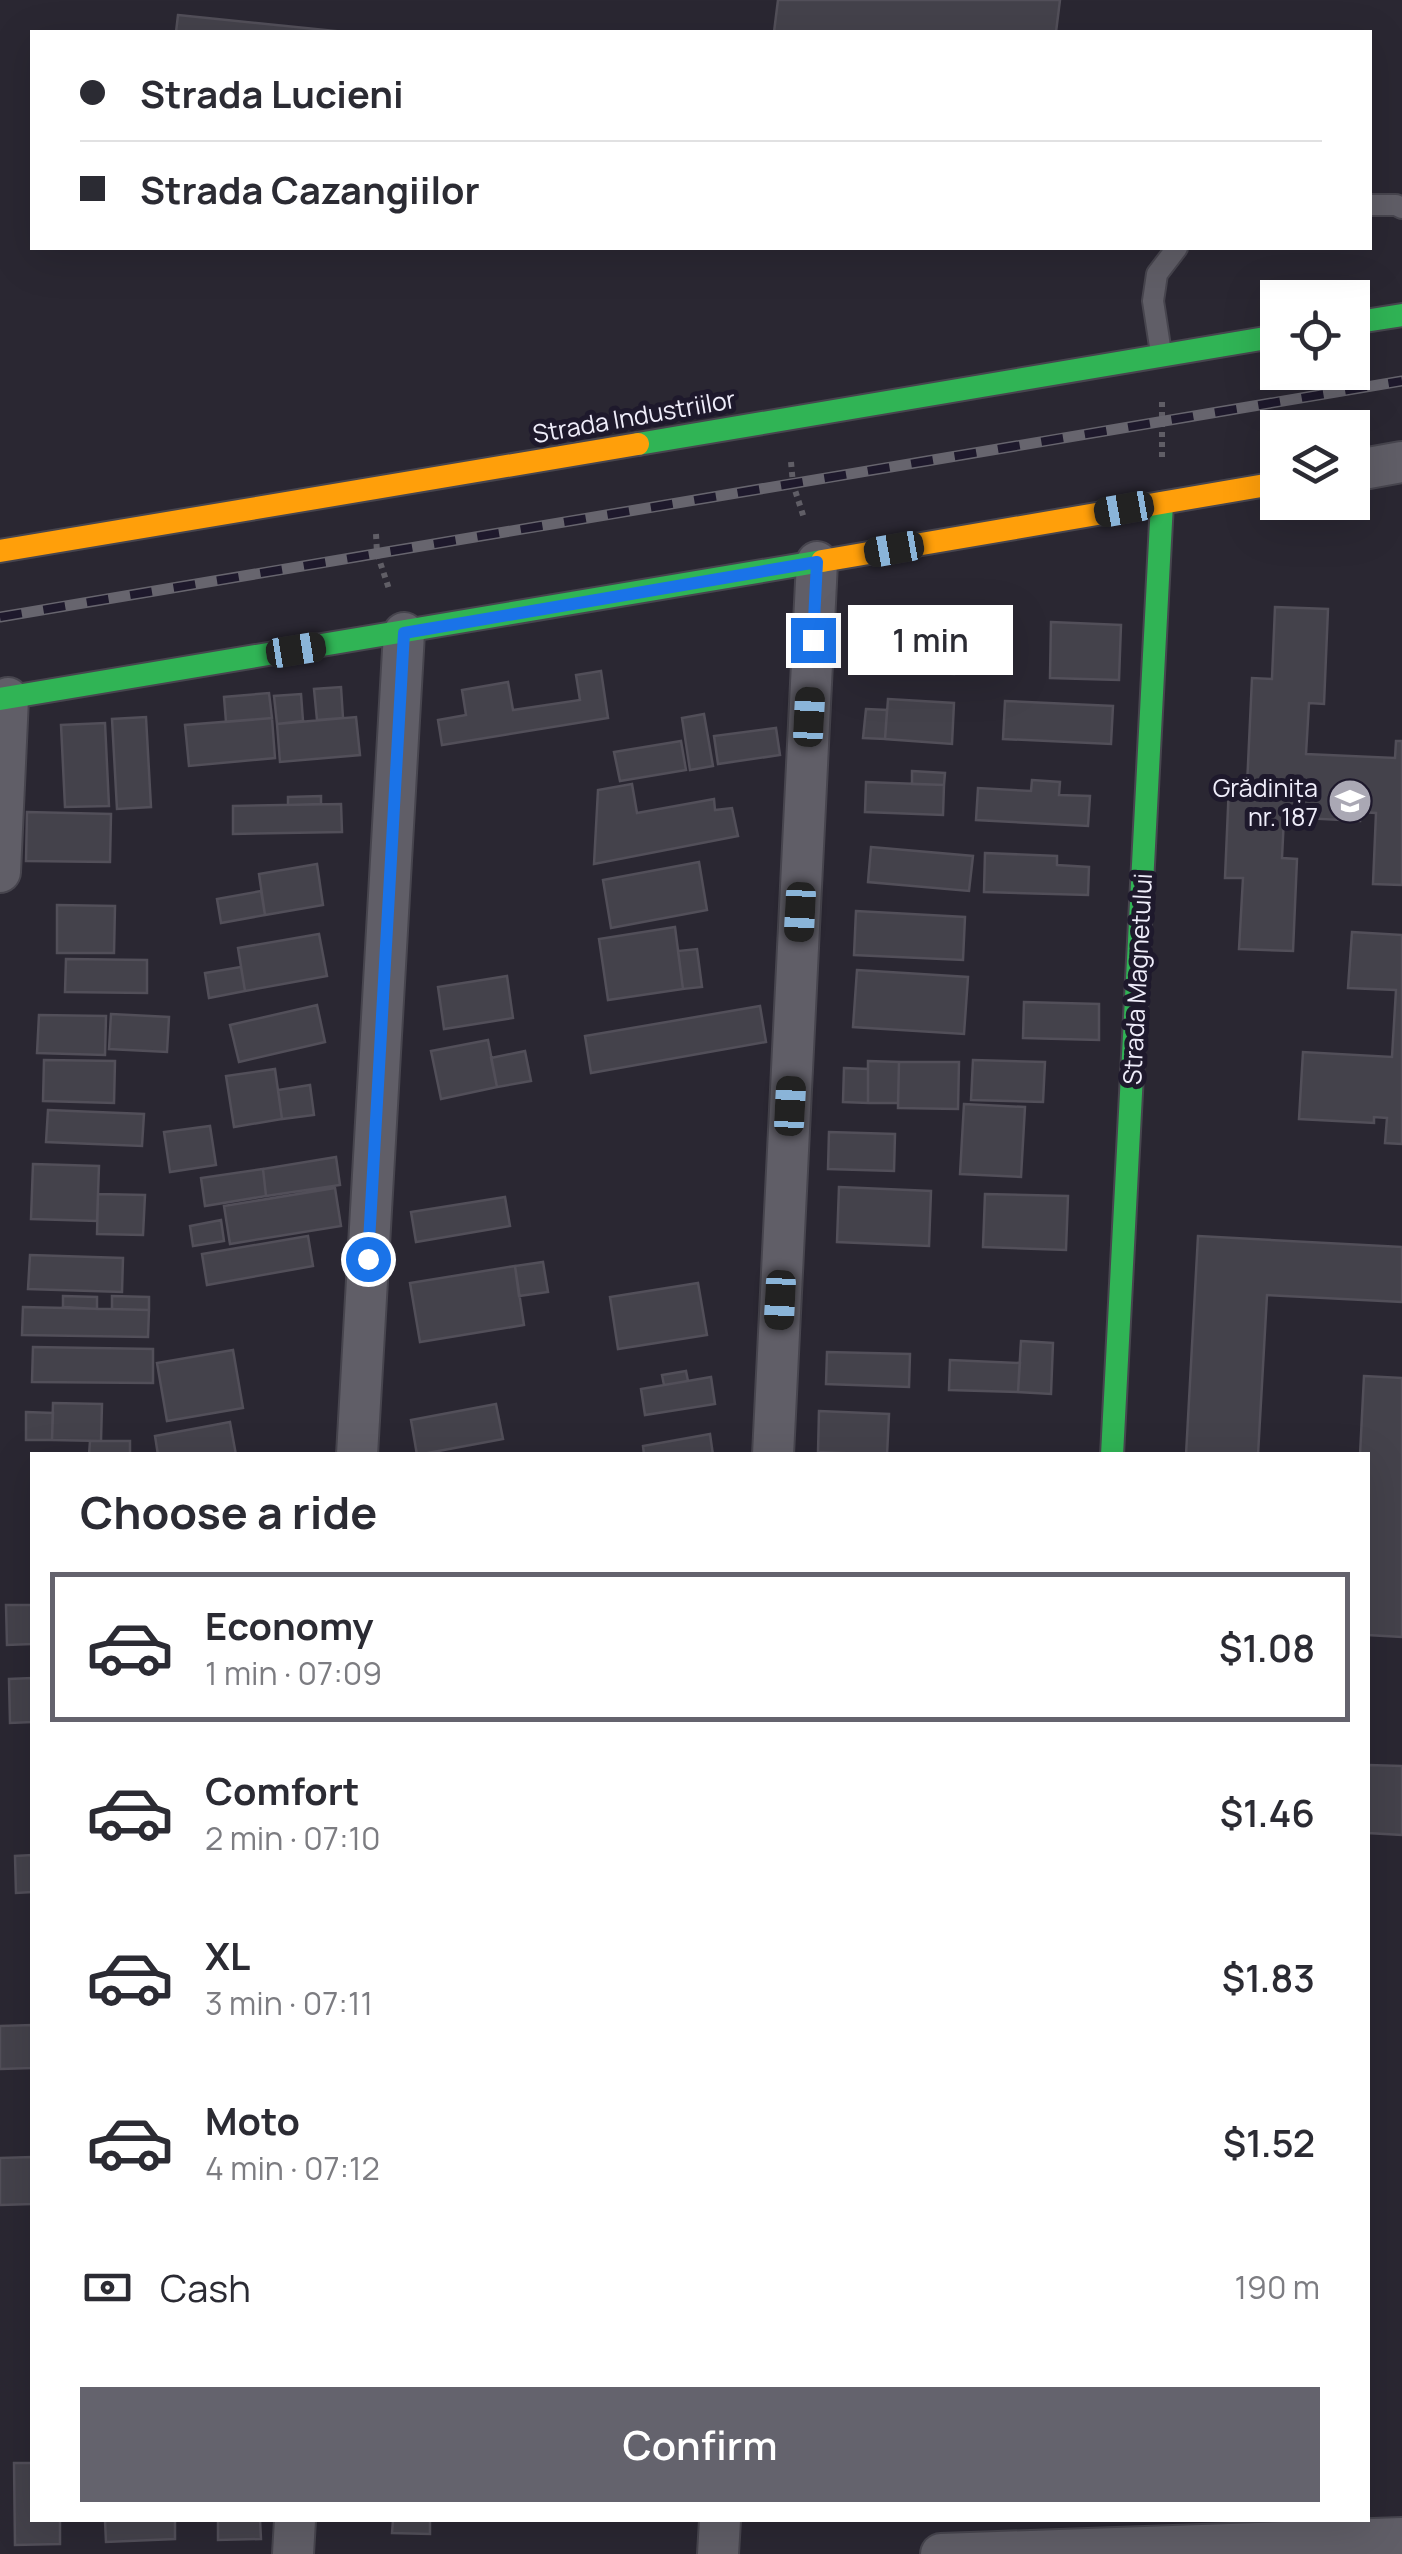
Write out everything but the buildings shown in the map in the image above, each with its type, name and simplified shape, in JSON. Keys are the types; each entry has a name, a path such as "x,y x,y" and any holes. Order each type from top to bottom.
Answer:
{"street":[{"path":"1370,320 1402,315"},
{"name":"Strada Industriilor","path":"0,551 1260,339"},
{"path":"1370,467 1402,462"},
{"path":"0,872 4,698 1260,486"},
{"name":"Strada Magnetului","path":"1112,1452 1162,503"},
{"path":"773,1452 817,562"},
{"path":"357,1452 404,633"},
{"path":"293,2554 295,2522"},
{"path":"718,2554 720,2522"},
{"path":"941,2554 1059,2541 1317,2531 1377,2544"}],"lane":[{"path":"1372,206 1402,208"},
{"path":"1162,355 1154,301 1157,274 1175,250"}],"path":[{"path":"1162,355 1162,503"},
{"path":"787,418 793,484 817,562"},
{"path":"373,488 377,553 404,633"}],"railway":[{"path":"0,617 1402,381"}],"traffic: fast":[{"path":"1370,320 1402,315"},
{"path":"638,444 1260,339"},
{"path":"1112,1452 1162,503"},
{"path":"0,699 822,561"}],"traffic: slow":[{"path":"0,551 638,444"},
{"path":"822,561 1260,486"}],"place":[{"name":"Grădinița nr. 187","path":"1350,801"}],"route":[{"path":"368,1259 404,633 817,562 813,640"}]}
